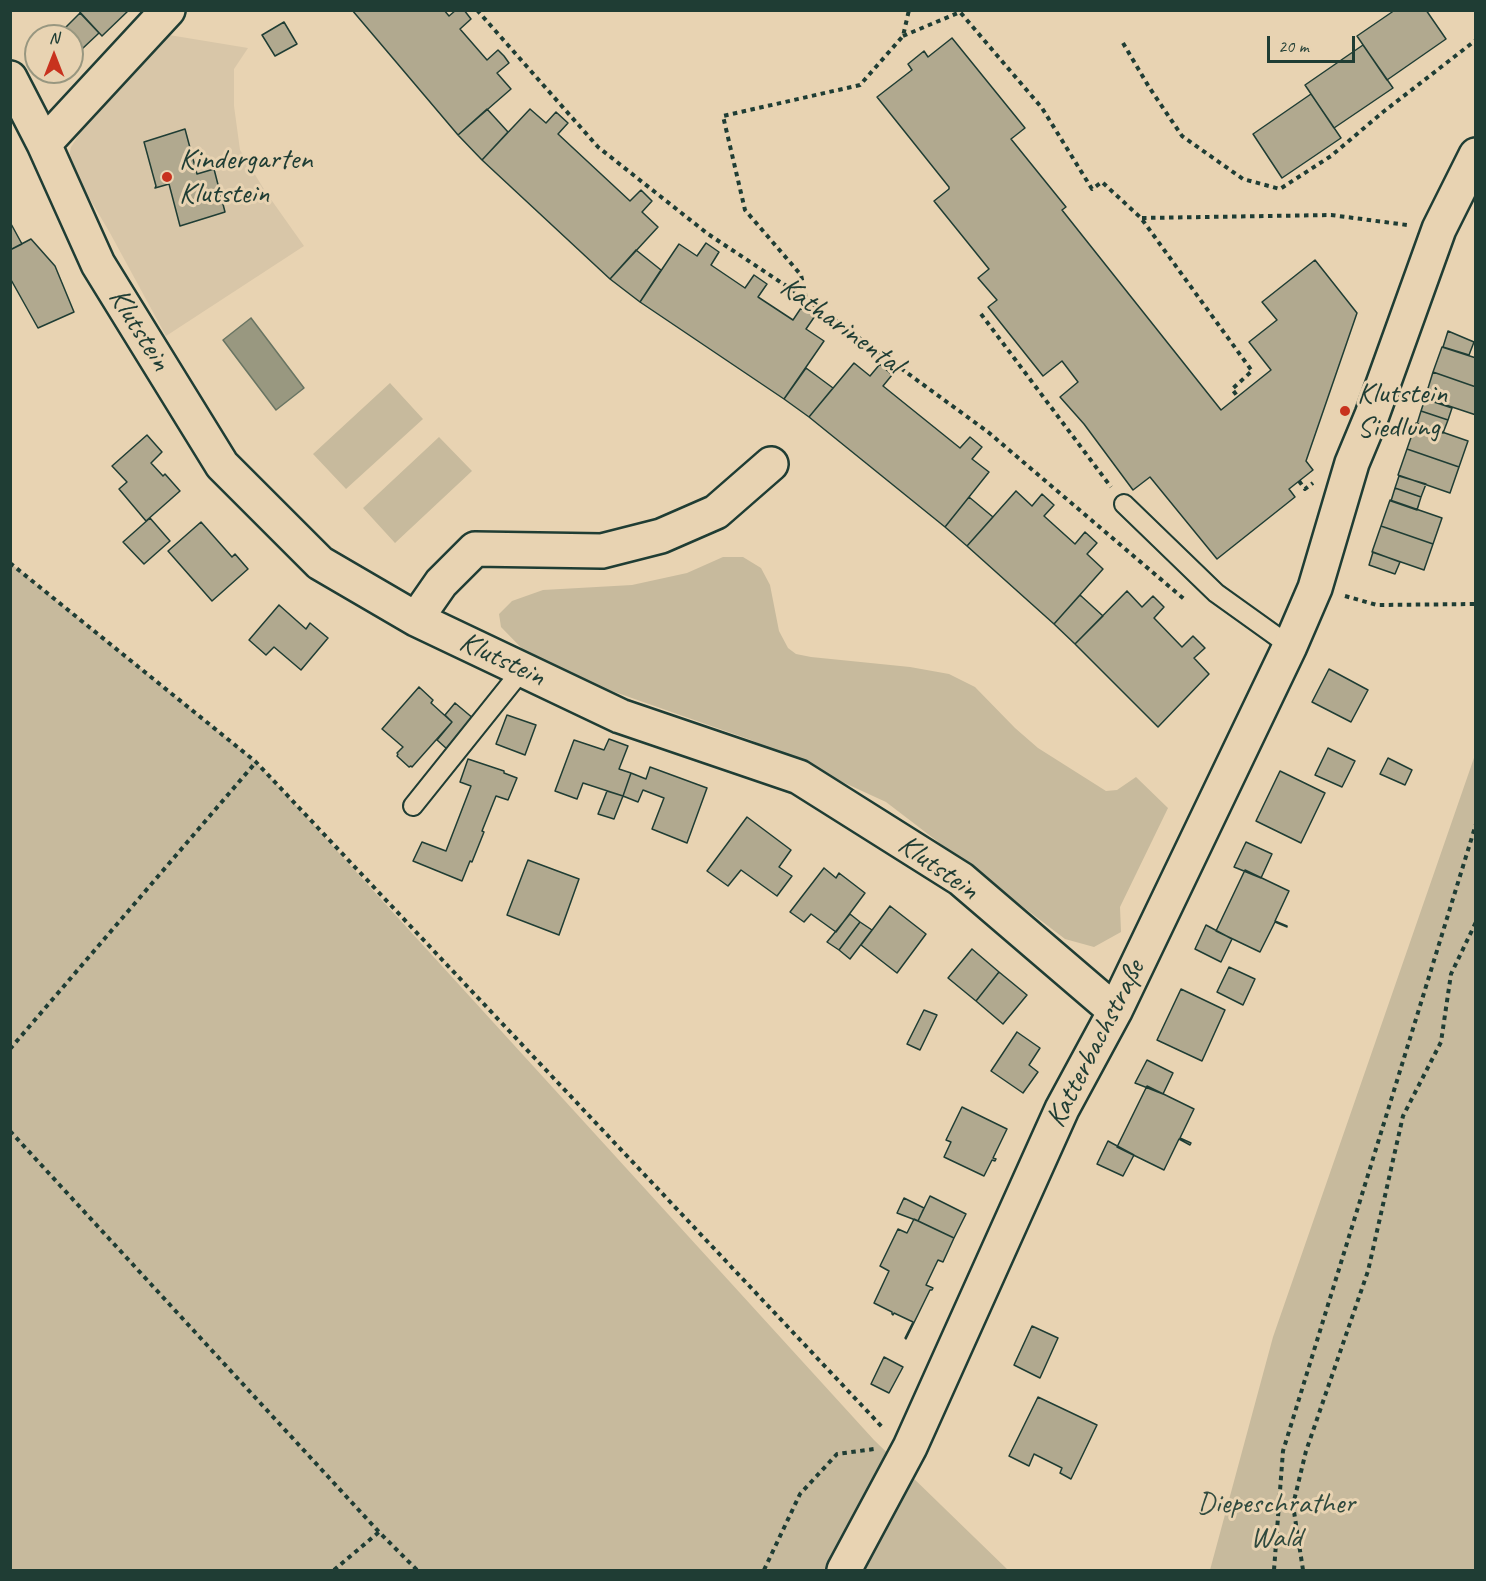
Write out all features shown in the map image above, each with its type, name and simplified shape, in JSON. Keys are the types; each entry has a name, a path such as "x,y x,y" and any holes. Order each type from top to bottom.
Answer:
{"street":[{"path":"44,144 168,10"},
{"name":"Klutstein","path":"10,78 44,144 98,264 222,465 320,563 416,620 620,717 799,777 960,879 1115,1011"},
{"name":"Katterbachstraße","path":"844,1570 905,1446 1062,1109 1115,1011 1316,588 1352,463 1372,416 1439,229 1476,155"},
{"path":"416,620 441,584 475,549 602,551 661,536 716,512 771,464"}],"lane":[{"path":"1124,504 1216,593 1290,646"},
{"path":"413,806 522,670"}],"path":[{"name":"Katharinental","path":"477,10 598,147 708,234 806,299 988,432 1200,613 1216,593"},
{"path":"903,36 909,10"},
{"path":"806,299 801,275 745,210 723,117 860,85 903,36 960,12 1042,108 1092,189 1102,183 1141,218 1252,371 1232,389 1238,397"},
{"path":"1123,43 1182,136 1243,178 1280,189 1331,156 1383,112 1476,40"},
{"path":"1141,218 1331,216 1439,229"},
{"path":"981,314 1124,504"},
{"path":"1299,481 1305,489"},
{"path":"10,563 256,762 905,1446"},
{"path":"1316,588 1377,605 1476,604"},
{"path":"10,1049 256,762"},
{"path":"1274,1570 1283,1451 1476,824"},
{"path":"1303,1570 1293,1505 1305,1451 1368,1271 1403,1116 1441,1042 1451,974 1476,922"},
{"path":"10,1131 379,1532 417,1570"},
{"path":"764,1570 800,1494 837,1454 905,1446"},
{"path":"334,1570 379,1532"}],"shaded area":[{"name":"Kindergarten Klutstein","path":"169,35 248,48 234,69 234,106 240,150 265,191 304,246 166,336 68,162 71,147 80,133"},
{"path":"251,318 304,388 276,410 223,340"}],"green space":[{"path":"390,383 423,419 346,489 313,454"},
{"path":"439,437 472,471 395,543 363,508"},
{"path":"723,557 743,557 761,568 770,585 779,631 788,648 796,654 910,667 949,674 975,687 1038,748 1106,791 1117,790 1136,777 1168,808 1120,907 1121,932 1094,947 1065,939 886,802 751,740 538,665 501,627 499,614 512,601 543,590 632,585 687,573"},
{"path":"10,563 256,762 874,1440 1008,1570 11,1570"},
{"name":"Diepeschrather Wald","path":"1475,755 1475,1570 1210,1570 1273,1337"}],"building":[{"path":"78,10 129,10 102,36"},
{"path":"352,10 444,10 449,16 456,10 464,10 471,19 460,29 487,60 498,50 504,56 509,63 497,73 511,89 458,135"},
{"path":"1395,10 1426,10 1446,39 1387,80 1357,36"},
{"path":"80,13 99,33 84,47 84,24 69,24"},
{"path":"284,22 297,44 275,56 262,35"},
{"path":"952,38 1025,128 1011,139 1066,207 1062,210 1221,410 1271,370 1249,342 1277,320 1262,302 1315,260 1357,313 1306,461 1313,470 1289,489 1295,497 1217,559 1150,477 1133,490 1084,424 1060,397 1078,382 1062,361 1043,376 988,307 997,300 978,278 989,269 934,201 949,187 877,97 912,70 908,64 924,51 928,57"},
{"path":"1363,45 1393,88 1334,128 1305,85"},
{"path":"1311,94 1341,138 1282,178 1253,134"},
{"path":"487,109 508,132 482,160 458,135"},
{"path":"530,109 546,123 556,112 568,123 558,134 630,201 641,190 652,201 642,212 658,227 610,279 482,160"},
{"path":"185,129 197,174 214,169 225,212 180,226 169,184 155,188 144,142"},
{"path":"10,222 22,244 10,250"},
{"path":"31,239 55,266 74,312 38,328 10,278 10,250"},
{"path":"706,243 719,252 711,265 745,288 754,275 767,284 758,297 793,320 801,308 815,316 806,329 824,341 784,399 640,302 679,244 697,256"},
{"path":"636,250 661,270 640,302 610,279"},
{"path":"1448,331 1474,342 1469,355 1443,347"},
{"path":"1442,347 1476,358 1476,387 1433,372"},
{"path":"854,363 870,376 880,364 892,375 883,386 960,448 970,437 982,447 972,459 989,472 945,527 809,417"},
{"path":"806,368 833,388 809,417 784,399"},
{"path":"1433,372 1476,387 1476,415 1425,398"},
{"path":"1425,399 1452,408 1448,420 1421,411"},
{"path":"1421,411 1448,420 1443,433 1417,424"},
{"path":"1416,423 1468,441 1459,467 1407,449"},
{"path":"147,435 162,452 151,463 163,476 165,474 180,491 146,521 119,489 127,482 112,466"},
{"path":"1407,449 1459,467 1450,493 1398,475"},
{"path":"1399,476 1426,484 1421,497 1395,488"},
{"path":"1395,488 1421,497 1417,510 1391,501"},
{"path":"1016,491 1032,506 1042,494 1054,505 1044,516 1075,544 1085,532 1097,543 1087,554 1103,569 1054,624 967,546"},
{"path":"969,497 993,517 967,546 945,527"},
{"path":"1390,500 1442,518 1433,544 1381,526"},
{"path":"150,518 170,541 144,564 123,542"},
{"path":"201,522 232,557 235,554 248,569 212,601 168,551"},
{"path":"1381,526 1433,544 1424,570 1372,552"},
{"path":"1373,552 1400,562 1395,574 1369,565"},
{"path":"1127,591 1142,607 1153,596 1164,607 1154,618 1182,647 1193,636 1205,648 1194,658 1209,674 1158,727 1075,644"},
{"path":"1080,595 1103,616 1075,644 1054,624"},
{"path":"279,605 306,629 310,623 328,638 301,670 274,647 266,655 249,640"},
{"path":"1329,669 1368,690 1351,722 1312,702"},
{"path":"419,687 433,700 431,703 452,722 412,767 409,767 397,756 403,747 382,729"},
{"path":"455,703 474,719 447,749 437,740 452,722 445,715"},
{"path":"507,715 536,725 525,755 496,744"},
{"path":"609,739 628,746 619,769 631,773 623,796 583,783 577,799 555,791 574,740 604,750"},
{"path":"1328,748 1355,761 1342,787 1315,775"},
{"path":"1388,758 1412,770 1405,785 1380,774"},
{"path":"468,759 504,771 517,778 508,800 496,796 472,862 470,861 462,881 413,861 422,842 446,851 471,786 460,782"},
{"path":"650,767 707,788 687,843 652,829 664,798 643,790 638,802 623,796 631,773 646,779"},
{"path":"1280,771 1325,793 1301,843 1256,821"},
{"path":"607,791 623,796 614,819 598,814"},
{"path":"747,817 791,850 779,867 792,876 777,896 741,870 728,886 707,871"},
{"path":"1246,842 1272,854 1261,878 1234,867"},
{"path":"528,860 579,879 559,935 507,915"},
{"path":"824,868 836,878 839,873 865,893 836,932 811,914 804,922 790,912"},
{"path":"1245,870 1289,891 1275,921 1287,927 1275,922 1260,952 1216,931"},
{"path":"890,906 926,934 897,973 861,945"},
{"path":"850,914 860,922 839,950 827,942"},
{"path":"860,922 872,930 850,959 839,950"},
{"path":"1206,925 1232,939 1221,962 1195,949"},
{"path":"972,949 999,972 976,1001 948,978"},
{"path":"1229,967 1255,979 1243,1005 1217,992"},
{"path":"999,972 1027,995 1003,1024 976,1001"},
{"path":"1181,989 1225,1010 1202,1061 1157,1040"},
{"path":"924,1010 937,1015 920,1050 907,1044"},
{"path":"1017,1032 1040,1048 1029,1065 1038,1072 1023,1093 991,1071"},
{"path":"1147,1060 1173,1073 1163,1094 1135,1083"},
{"path":"1147,1086 1194,1109 1180,1138 1191,1143 1190,1145 1179,1139 1164,1170 1117,1147"},
{"path":"962,1107 1007,1129 993,1158 996,1159 992,1160 984,1176 944,1157 951,1142 946,1140"},
{"path":"1108,1141 1134,1155 1123,1176 1097,1164"},
{"path":"930,1196 966,1214 954,1238 918,1221"},
{"path":"904,1198 924,1208 918,1221 897,1213"},
{"path":"914,1219 954,1238 943,1262 938,1260 926,1285 933,1288 906,1339 913,1322 894,1313 893,1315 892,1312 874,1303 889,1271 880,1266 898,1229 907,1233"},
{"path":"1032,1326 1058,1338 1040,1378 1014,1365"},
{"path":"884,1357 903,1367 889,1393 871,1384"},
{"path":"1038,1397 1097,1425 1071,1479 1060,1473 1062,1468 1034,1454 1029,1466 1009,1456"}],"place":[{"name":"Kindergarten Klutstein","path":"167,177"},
{"name":"Klutstein Siedlung","path":"1345,411"}]}
